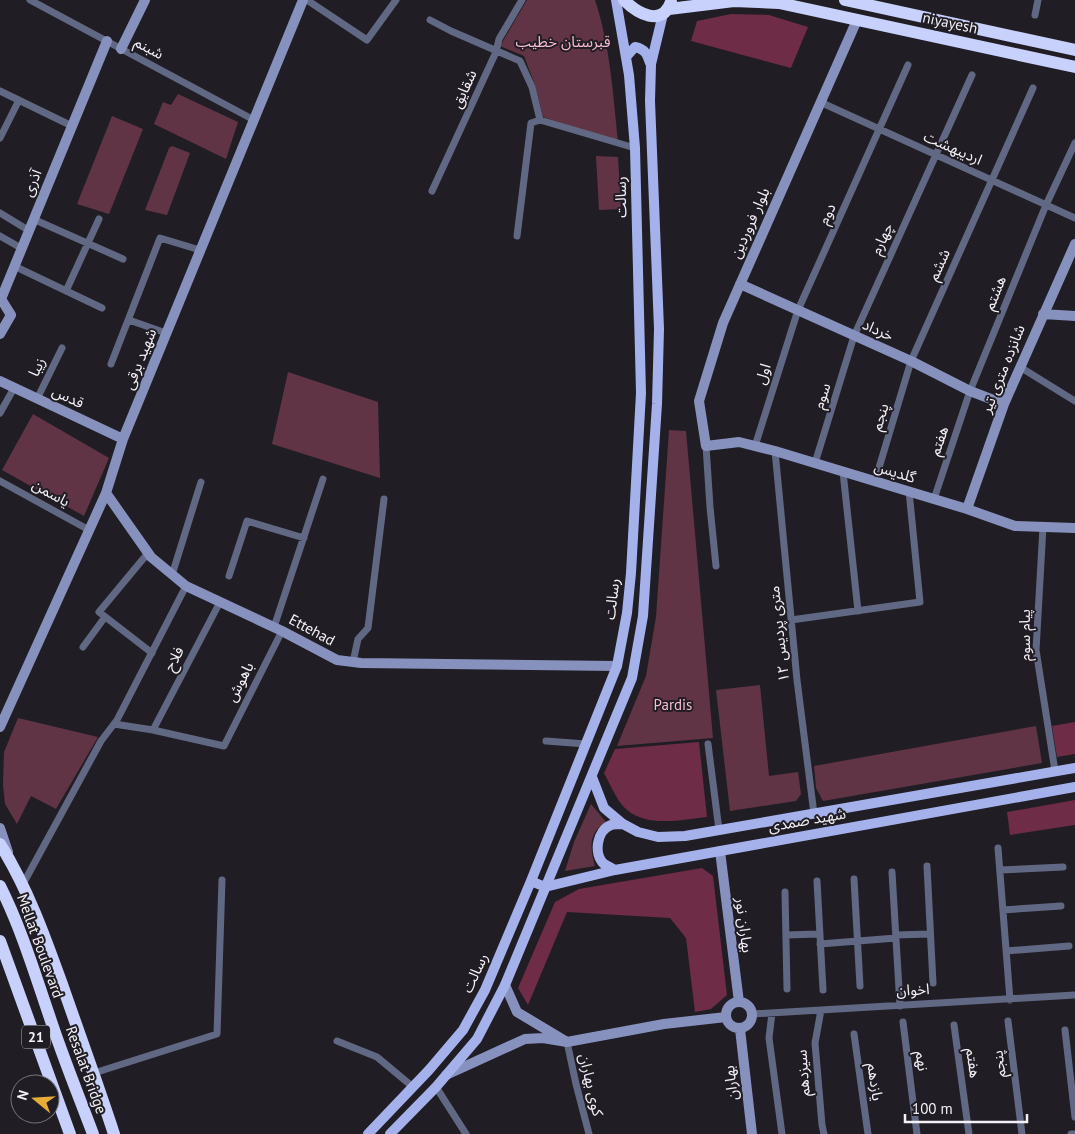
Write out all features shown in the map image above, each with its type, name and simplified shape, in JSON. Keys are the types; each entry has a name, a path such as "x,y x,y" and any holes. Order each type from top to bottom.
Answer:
{"highway":[{"name":"niyayesh","path":"624,0 634,10 651,16 668,8 734,1 762,1 1075,67"},
{"name":"niyayesh","path":"853,1 1075,50"},
{"path":"0,844 13,864 43,930 114,1134"},
{"name":"Mellat Boulevard","path":"0,886 13,912 27,948 49,1017"},
{"name":"21","path":"0,941 70,1134"},
{"name":"Resalat Bridge","path":"49,1017 93,1134"}],"main road":[{"name":"رسالت","path":"368,1134 413,1087 463,1030 485,990 617,666 627,613 631,573 641,393 635,148 629,75 616,0"},
{"name":"رسالت","path":"390,1134 436,1087 477,1039 505,985 632,678 643,616 647,574 657,404 659,329 650,101 651,64 668,8"},
{"path":"626,57 635,47 641,48 647,53 651,64"},
{"name":"شهید صمدی","path":"592,777 604,808 623,824 638,832 658,837 685,836 1075,768"},
{"name":"شهید صمدی","path":"545,886 615,870 1075,787"},
{"path":"956,788 950,795 951,802 962,807"},
{"path":"924,794 934,800 932,810 928,814"},
{"path":"615,870 603,863 598,854 598,842 602,831 611,826 623,824"},
{"path":"531,881 545,886"}],"street":[{"name":"شبنم","path":"30,0 40,2 107,41 254,120"},
{"path":"121,48 145,0"},
{"path":"305,0 367,40 396,0"},
{"name":"شهید برقی","path":"0,727 106,492 123,439 305,0"},
{"name":"شقایق","path":"432,191 496,52 499,39 522,0"},
{"path":"1035,14 1038,0"},
{"path":"430,20 496,52 520,61 532,87 540,120"},
{"name":"بلوار فروردین","path":"706,446 699,401 723,324 857,20"},
{"name":"آذری","path":"0,334 11,315 1,299 107,41"},
{"path":"880,130 908,65"},
{"path":"935,154 972,75"},
{"path":"992,180 1033,88"},
{"path":"0,91 72,126"},
{"path":"0,138 18,100"},
{"name":"اردیبهشت","path":"820,102 1075,218"},
{"path":"517,236 532,124 540,120 635,148"},
{"name":"دوم","path":"798,310 880,130"},
{"path":"1046,205 1075,143"},
{"name":"چهارم","path":"854,336 935,154"},
{"name":"ششم","path":"911,361 992,180"},
{"name":"هشتم","path":"970,391 1046,205"},
{"path":"0,213 28,230"},
{"path":"33,219 123,259"},
{"path":"66,291 98,219"},
{"path":"0,236 21,248"},
{"path":"111,364 160,238 200,250"},
{"name":"شانزده متری تیر","path":"967,509 1004,404 1042,314 1075,244"},
{"path":"14,266 102,308"},
{"name":"خرداد","path":"740,284 911,361 970,391 1004,404"},
{"name":"اول","path":"754,446 798,310"},
{"path":"1042,314 1075,316"},
{"path":"129,320 166,333"},
{"name":"سوم","path":"815,463 854,336"},
{"name":"زیبا","path":"37,399 62,348"},
{"name":"پنجم","path":"875,481 911,361"},
{"path":"1020,367 1075,401"},
{"name":"قدس","path":"0,381 123,439"},
{"path":"0,413 14,388"},
{"name":"هفتم","path":"934,499 970,391"},
{"name":"گلدیس","path":"706,446 739,442 875,481 1015,526 1075,528"},
{"path":"706,446 716,566"},
{"name":"۱۲ متری پردیس","path":"775,451 791,620 814,814"},
{"path":"844,472 858,611"},
{"name":"باهوش","path":"153,730 224,746 278,629 304,538 324,478"},
{"name":"یاسمن","path":"0,481 89,530"},
{"path":"172,575 201,482"},
{"name":"Ettehad","path":"106,492 148,553 186,586 278,629 337,660 353,662 617,666"},
{"path":"791,620 920,602 908,492"},
{"path":"353,662 358,639 368,628 384,499"},
{"path":"229,576 246,521 304,538"},
{"name":"پیام سوم","path":"1043,527 1036,650 1055,771"},
{"path":"148,553 98,612 152,653"},
{"path":"22,884 101,741 114,724 186,586"},
{"name":"فلاح","path":"153,730 220,602"},
{"path":"83,647 105,617"},
{"path":"114,724 153,730"},
{"path":"546,741 586,744"},
{"path":"708,744 719,830"},
{"path":"0,828 13,864"},
{"path":"998,848 1010,1000"},
{"name":"بهاران نور","path":"720,851 739,1002"},
{"path":"927,866 933,983"},
{"path":"1000,870 1063,866"},
{"path":"892,872 900,1006"},
{"path":"854,879 860,986"},
{"path":"94,1072 217,1034 222,880"},
{"path":"817,881 823,990"},
{"path":"785,892 787,990"},
{"path":"1003,910 1061,906"},
{"path":"786,935 820,934"},
{"path":"820,944 929,934"},
{"path":"1006,951 1069,946"},
{"path":"505,985 517,1012 568,1042"},
{"name":"اخوان","path":"752,1014 1075,995"},
{"path":"739,1002 746,1004 752,1014 748,1026 740,1029 729,1024 726,1017 728,1008 739,1002"},
{"name":"سیزدهم","path":"821,1010 814,1043 824,1134"},
{"path":"772,1013 769,1038 782,1134"},
{"path":"445,1076 525,1040 543,1038 568,1042 664,1024 726,1017"},
{"name":"پنجم","path":"1008,1020 1022,1134"},
{"name":"نهم","path":"903,1022 918,1134"},
{"name":"هفتم","path":"954,1025 969,1134"},
{"name":"بهاران","path":"740,1029 752,1134"},
{"path":"1065,1030 1075,1116"},
{"name":"یازدهم","path":"854,1034 868,1134"},
{"path":"337,1041 377,1057 413,1087"},
{"name":"کوی بهاران","path":"568,1042 576,1084 589,1134"},
{"path":"436,1087 466,1134"}],"green space":[{"name":"قبرستان خطیب","path":"527,0 595,0 608,52 618,141 543,117 535,85 524,56 500,46"},
{"path":"178,94 238,122 226,159 154,124 163,102 171,105"},
{"path":"112,116 143,129 109,214 77,204"},
{"path":"172,146 190,153 167,215 145,210 169,148"},
{"path":"596,156 618,157 621,209 599,210"},
{"path":"288,372 378,402 380,478 272,444"},
{"path":"33,414 109,458 84,516 2,470"},
{"name":"Pardis","path":"669,430 686,431 713,738 617,746 646,676 656,617"},
{"path":"760,685 769,776 798,772 801,794 796,801 730,811 716,690"},
{"path":"18,718 98,737 56,809 31,796 17,824 5,804 3,785 4,752"},
{"path":"1036,726 1042,763 823,801 816,788 814,766"},
{"path":"591,804 606,822 600,826 593,836 592,853 595,866 565,871 574,842"}],"shaded area":[{"path":"731,14 769,15 808,27 791,68 691,41 697,21"},
{"path":"1075,722 1075,754 1057,757 1052,726"},
{"path":"699,742 707,817 660,821 648,820 637,816 627,810 619,801 604,773 615,749"},
{"path":"1075,800 1075,825 1010,835 1007,812"},
{"path":"702,868 713,876 727,995 711,1009 695,1012 686,938 670,918 567,912 528,1005 518,988 555,902 579,889"}]}
